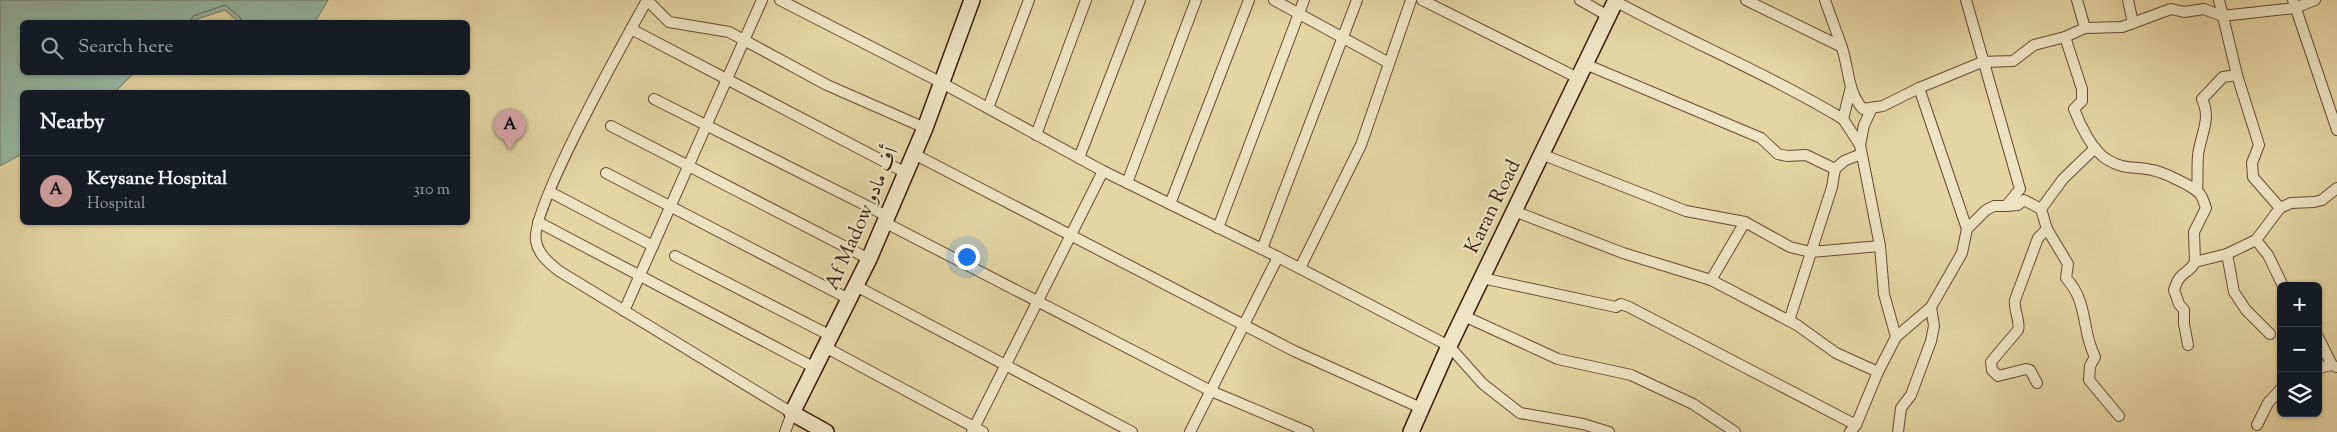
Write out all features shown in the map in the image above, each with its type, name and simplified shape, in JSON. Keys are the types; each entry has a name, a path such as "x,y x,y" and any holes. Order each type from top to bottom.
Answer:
{"street":[{"path":"826,432 624,311 549,262 539,250 535,240 538,222 550,192 595,97 647,0 669,22 730,32 827,85 925,128"},
{"path":"624,311 690,166 762,0"},
{"path":"780,0 942,83 1103,171 1300,268 1449,346 1483,384 1520,413 1583,424 1609,432"},
{"name":"Af Madow أف مادو","path":"792,413 869,259 925,128 972,0"},
{"path":"988,108 1029,0"},
{"path":"1036,135 1086,0"},
{"path":"1078,158 1140,0"},
{"path":"1127,183 1196,0"},
{"path":"1170,204 1249,0"},
{"path":"1274,0 1389,63"},
{"path":"1218,228 1304,0"},
{"path":"1262,249 1357,0"},
{"path":"1300,268 1360,145 1411,0"},
{"path":"1422,0 1578,78"},
{"path":"1580,0 1608,16"},
{"path":"1615,0 1656,24 1785,85 1843,119 1861,149"},
{"name":"Karan Road","path":"1411,432 1449,346 1615,0"},
{"path":"1746,0 1842,47"},
{"path":"1825,0 1842,47 1851,87 1857,102 1863,109 1883,106 1919,88 1982,62 2013,61 2034,45 2065,37 2085,28 2122,27 2171,9 2184,12 2204,9 2222,16 2314,0"},
{"path":"1966,0 1982,62 2020,189 2006,206"},
{"path":"2077,0 2085,28"},
{"path":"2128,0 2133,23"},
{"path":"2219,0 2237,75 2259,144 2252,163 2253,177 2280,208"},
{"path":"2294,4 2337,130"},
{"path":"631,30 906,173"},
{"path":"2065,37 2082,88 2082,101 2074,110 2094,148 2106,159 2116,164 2130,169 2152,170 2196,191 2202,196 2206,208 2194,232 2195,262 2192,267 2178,276 2174,290 2179,304 2184,310 2184,324 2188,345"},
{"path":"1585,64 1761,138 1778,154 1787,156 1806,155 1835,169"},
{"path":"2196,191 2198,157 2207,112 2202,99 2223,77 2237,75"},
{"path":"1843,119 1851,87"},
{"path":"1482,278 1616,308 1621,304 1630,307 1853,428 1896,337 1932,307 1962,254 1967,229 1919,88"},
{"path":"654,99 708,124 1038,302 1211,390 1308,432"},
{"path":"1872,108 1864,125 1861,149 1880,246 1884,294 1896,337"},
{"path":"611,126 869,259"},
{"path":"2040,209 2063,179 2094,148"},
{"path":"1789,321 1832,187 1835,169 1861,149"},
{"path":"914,154 1294,351 1421,408"},
{"path":"1541,154 1686,211 1745,222 1790,247 1811,252 1880,246"},
{"path":"676,256 828,341 977,430 1005,367 1103,171"},
{"path":"606,173 671,207 1005,367 1132,432"},
{"path":"2195,262 2227,254 2256,240 2280,208 2292,203 2322,200 2337,188"},
{"path":"550,192 654,246"},
{"path":"1967,229 1986,210 1994,206 2018,205 2024,200 2040,209 2047,229 2068,264 2066,278 2075,288 2083,307 2095,357 2088,373 2089,380 2119,416"},
{"path":"1514,211 1623,253 1710,280 1789,321 1836,352 1878,372"},
{"path":"538,222 815,368"},
{"path":"1710,280 1745,222"},
{"path":"2037,383 2030,370 2026,369 1998,376 1992,370 1991,362 2018,330 2019,326 2014,306 2015,300 2038,238 2047,229"},
{"path":"2256,240 2268,255 2282,282"},
{"path":"2227,254 2234,292 2246,310 2270,334"},
{"path":"1190,432 1278,257"},
{"path":"1898,432 1901,408 1911,395 1931,341 1934,326 1932,307"},
{"path":"1464,316 1558,359 1631,375 1693,404 1735,432"},
{"path":"2322,344 2335,366 2322,368"},
{"path":"2257,425 2268,403 2277,393"},
{"path":"785,432 792,413"}],"water":[{"path":"0,0 328,0 316,20 236,20 225,10 194,20 20,20 20,75 132,75 117,90 20,90 20,155 0,166"}],"place":[{"name":"Keysane Hospital","path":"510,150"}]}
